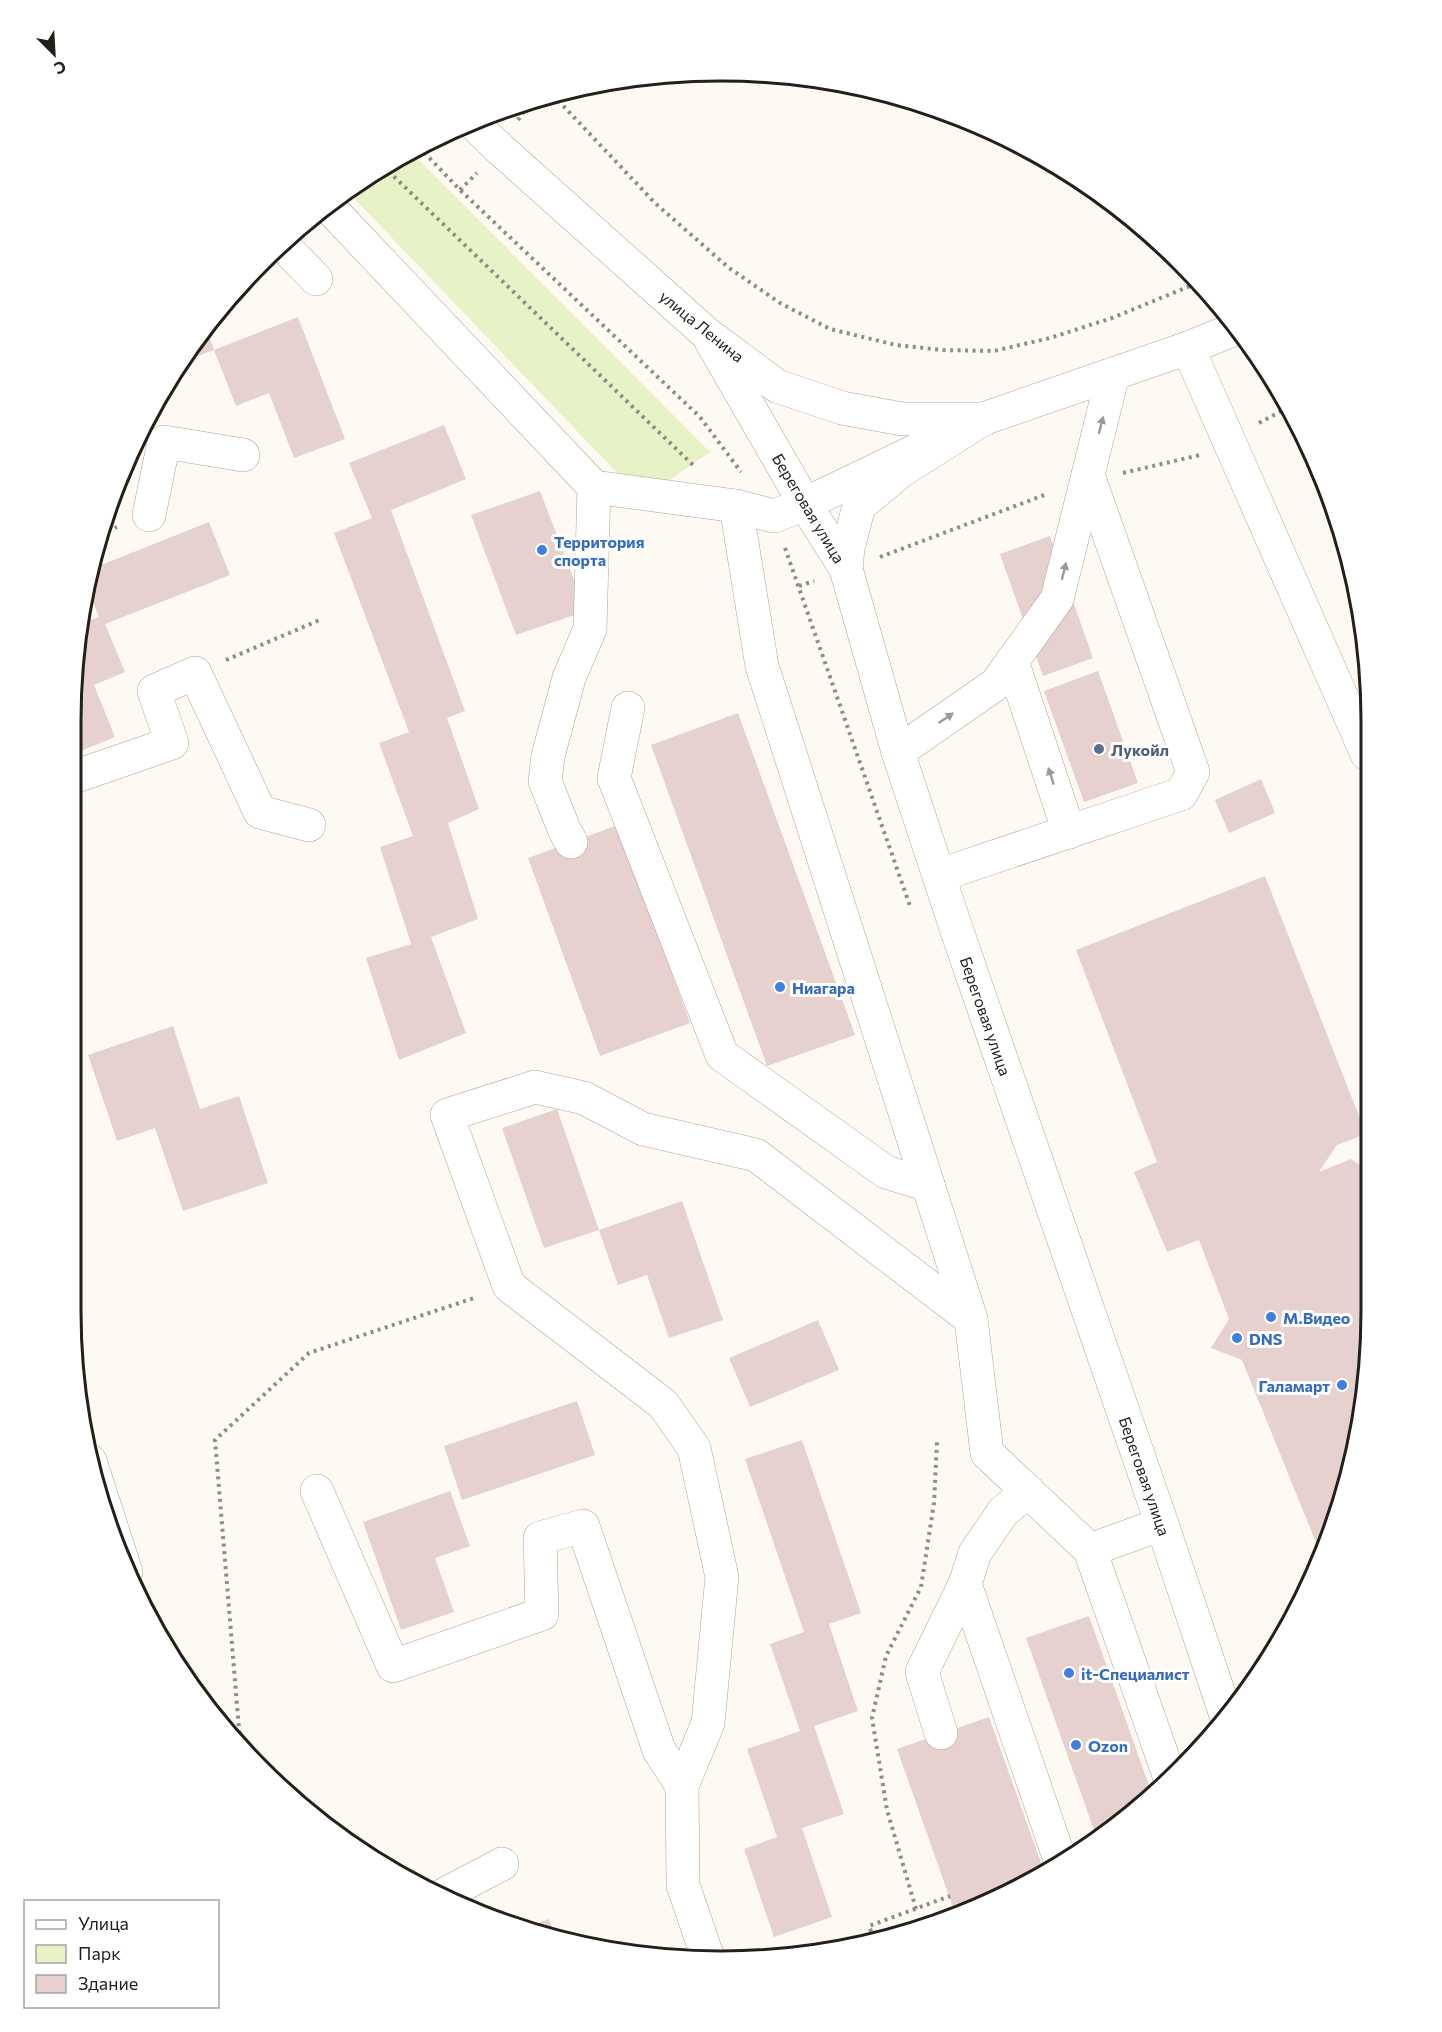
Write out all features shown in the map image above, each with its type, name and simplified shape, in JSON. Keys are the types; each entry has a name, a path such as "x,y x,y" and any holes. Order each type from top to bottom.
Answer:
{"main road":[{"name":"улица Ленина","path":"479,129 707,334 777,386 842,408 902,419 983,419"},
{"path":"333,211 594,487 736,506 774,516 805,504 983,419"},
{"path":"288,250 316,279"},
{"name":"улица Ленина","path":"846,569 848,549 859,506 901,471 983,419 1188,348 1229,331"},
{"name":"Береговая улица","path":"707,334 805,504 846,569 898,752 1223,1708"},
{"path":"1188,348 1361,740"},
{"path":"898,752 996,684 1057,599 1113,374"},
{"path":"149,515 154,433 243,455"},
{"path":"940,875 1181,794 1193,771 1088,476"},
{"path":"571,842 545,781 548,756 569,678 590,629 594,487"},
{"path":"736,506 762,666 971,1319 987,1453 1090,1550 1167,1770"},
{"path":"1012,661 1069,832"},
{"path":"81,774 172,742 154,692 195,673 260,812 309,825"},
{"path":"628,708 614,778 722,1056 886,1172 928,1185"},
{"path":"705,1951 683,1885 682,1786 708,1723 722,1577 694,1448 663,1404 510,1286 447,1115 535,1087 584,1098 643,1129 756,1155 971,1319"},
{"path":"317,1491 393,1666 542,1614 540,1538 583,1526 659,1750 682,1786"},
{"path":"941,1733 922,1672 965,1584 975,1552 1003,1512 1028,1491"},
{"path":"1090,1550 1162,1524"},
{"path":"965,1584 1058,1855"},
{"path":"451,1891 502,1864"}],"path":[{"path":"559,102 655,203 729,268 780,303 830,329 896,345 943,350 994,351 1050,338 1112,318 1190,286"},
{"path":"425,154 460,190 700,417 774,516"},
{"path":"391,173 736,506"},
{"path":"195,673 322,619"},
{"path":"872,1933 869,1926 950,1896"}],"green space":[{"path":"417,158 710,452 642,499 353,197"}],"building":[{"path":"298,317 345,439 294,458 269,393 236,406 214,350"},
{"path":"209,336 214,350 194,357"},
{"path":"444,425 466,479 391,510 465,711 447,718 479,809 448,823 478,919 431,937 466,1033 399,1060 366,958 411,944 380,847 413,836 379,743 409,732 334,533 372,518 349,463"},
{"path":"540,491 586,611 516,635 471,515"},
{"path":"209,522 230,575 105,624 125,672 94,685 115,737 81,751 82,679 86,637 89,621 99,617 92,600 101,565"},
{"path":"1050,536 1093,658 1043,676 1000,554"},
{"path":"1098,671 1138,783 1084,802 1044,691"},
{"path":"738,713 855,1035 767,1066 651,745"},
{"path":"1261,779 1275,813 1229,833 1215,800"},
{"path":"618,825 690,1023 600,1056 528,858"},
{"path":"1265,876 1361,1121 1361,1136 1337,1145 1319,1172 1351,1159 1361,1166 1361,1311 1356,1395 1349,1436 1339,1477 1317,1544 1242,1360 1211,1348 1229,1319 1199,1240 1167,1252 1134,1172 1157,1162 1076,950"},
{"path":"173,1026 200,1109 239,1096 268,1183 183,1211 155,1128 117,1141 88,1055"},
{"path":"557,1109 599,1230 544,1248 502,1128"},
{"path":"682,1201 723,1320 669,1338 647,1275 618,1285 599,1230"},
{"path":"818,1320 839,1370 750,1407 729,1358"},
{"path":"577,1401 595,1455 462,1500 444,1446"},
{"path":"802,1440 861,1613 829,1624 858,1711 814,1726 844,1814 802,1828 832,1917 774,1937 744,1849 777,1837 747,1749 800,1731 770,1644 804,1632 745,1459"},
{"path":"450,1491 470,1546 435,1558 454,1612 401,1630 363,1522"},
{"path":"1089,1616 1149,1786 1094,1831 1026,1638"},
{"path":"989,1717 1042,1865 1004,1885 953,1907 897,1749"},
{"path":"549,1919 552,1928 537,1923"}],"place":[{"name":"Территория спорта","path":"542,550"},
{"name":"Лукойл","path":"1099,749"},
{"name":"Ниагара","path":"780,987"},
{"name":"М.Видео","path":"1271,1317"},
{"name":"DNS","path":"1237,1338"},
{"name":"Галамарт","path":"1342,1385"},
{"name":"it-Специалист","path":"1069,1673"},
{"name":"Ozon","path":"1076,1745"}]}
